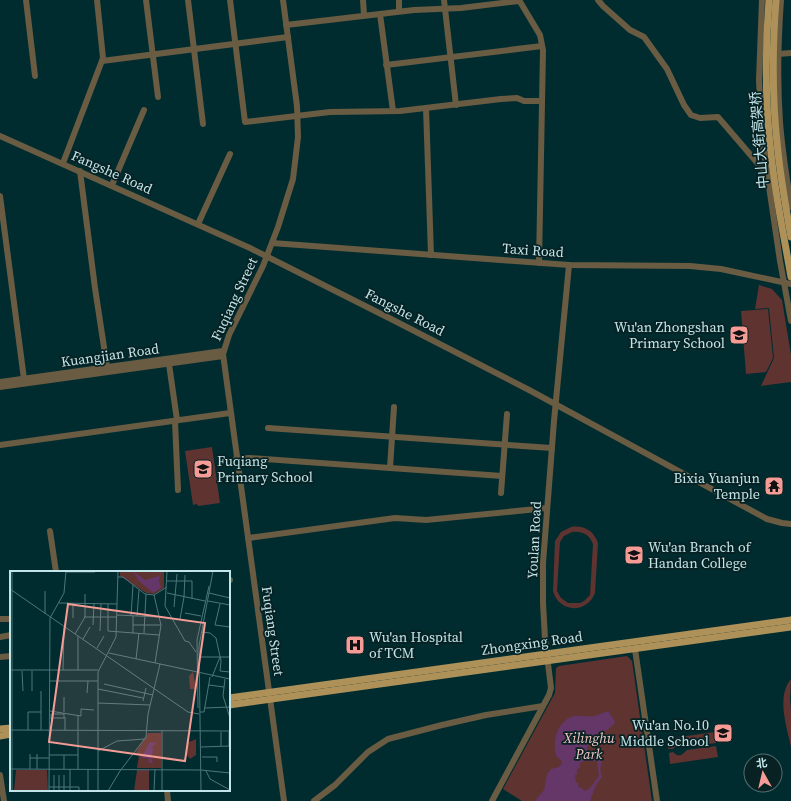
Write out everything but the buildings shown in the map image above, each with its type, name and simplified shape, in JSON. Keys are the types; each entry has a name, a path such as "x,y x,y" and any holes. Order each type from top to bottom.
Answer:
{"main road":[{"name":"中山大街高架桥","path":"769,0 766,64 769,131 775,186 791,277"},
{"name":"中山大街高架桥","path":"776,0 773,63 776,131 780,171 791,237"},
{"name":"Zhongxing Road","path":"230,705 270,696 547,657 791,620"},
{"name":"Zhongxing Road","path":"547,657 635,649 791,627"},
{"name":"Zhongxing Road","path":"230,698 270,696"},
{"path":"0,729 10,728"},
{"path":"0,736 10,734"}],"street":[{"path":"26,0 35,76"},
{"path":"63,163 102,61 103,53 97,0"},
{"path":"146,0 158,97"},
{"path":"188,0 204,124"},
{"path":"230,0 245,122 330,112 393,111 517,98 524,101 542,101"},
{"name":"Fuqiang Street","path":"283,0 297,115 297,151 293,179 287,202 267,256 229,335 223,354 236,459 284,801"},
{"path":"363,0 364,15"},
{"path":"399,0 399,11"},
{"path":"444,0 456,105"},
{"path":"598,0 630,30 644,37 667,69 684,105 692,115 700,118 718,117 767,175"},
{"path":"762,0 759,80 762,139 767,175 788,283 791,321"},
{"path":"781,0 778,54 780,123 791,207"},
{"path":"286,25 399,11 519,1 540,35 542,46 539,263"},
{"path":"380,14 393,111"},
{"path":"102,61 288,37"},
{"path":"386,65 542,46"},
{"path":"778,54 791,53"},
{"path":"426,108 431,255"},
{"path":"112,185 144,110"},
{"name":"Fangshe Road","path":"0,136 112,185 267,256 400,323 556,405 767,519 791,524"},
{"path":"198,224 230,154"},
{"path":"80,171 92,272 107,367"},
{"path":"0,196 24,379"},
{"name":"Taxi Road","path":"272,243 569,265 690,266 721,269 788,283"},
{"name":"Youlan Road","path":"492,801 549,695 551,688 543,603 543,563 569,265"},
{"name":"Kuangjian Road","path":"0,382 107,367 223,354"},
{"name":"Kuangjian Road","path":"0,387 169,364 223,354"},
{"path":"169,364 176,421 178,490"},
{"path":"390,468 394,407"},
{"path":"0,445 230,413"},
{"path":"501,493 507,414"},
{"path":"268,428 552,448"},
{"path":"236,459 250,458 502,476"},
{"path":"248,538 395,518 426,520 548,508"},
{"path":"50,530 56,571"},
{"path":"0,637 10,636"},
{"path":"635,649 657,801"},
{"path":"0,657 10,656"},
{"path":"314,801 335,785 368,752 388,739 486,715 543,706"},
{"path":"0,775 4,801"},
{"path":"167,791 168,801"}],"green space":[{"path":"759,285 772,289 782,300 791,355 791,382 761,386 774,358 769,308 755,309"},
{"path":"768,309 773,358 766,372 746,374 741,311"},
{"path":"212,447 220,503 198,506 197,504 193,505 185,451"},
{"path":"571,527 584,528 594,535 598,543 595,593 586,605 580,607 573,608 561,604 553,591 555,541 561,532","holes":["572,532 587,536 593,544 590,595 580,603 568,603 561,598 557,591 560,542 564,536"]},
{"name":"Xilinghu Park","path":"627,656 632,661 652,801 522,801 503,789 555,693 556,668 559,666"},
{"path":"791,679 791,747 785,721 783,703 784,694"},
{"path":"714,732 716,743 685,747 678,744 673,749 668,749 667,739"},
{"path":"716,746 718,757 670,764 669,753 673,752 680,755 687,750"}],"shaded area":[{"path":"609,711 615,723 607,730 597,734 588,745 587,750 590,756 599,755 603,758 600,768 602,777 596,785 590,801 535,801 544,790 547,774 551,769 559,767 562,763 556,756 555,750 556,737 560,726 568,718 574,716 594,716","holes":["584,761 597,761 599,776 589,789 585,791 582,788 579,788 578,783 576,783 575,775 577,774 577,769 580,768 580,763"]}],"place":[{"name":"Wu'an Zhongshan Primary School","path":"739,335"},
{"name":"Fuqiang Primary School","path":"203,469"},
{"name":"Bixia Yuanjun Temple","path":"774,486"},
{"name":"Wu'an Branch of Handan College","path":"634,555"},
{"name":"Wu'an Hospital of TCM","path":"355,645"},
{"name":"Wu'an No.10 Middle School","path":"723,733"}]}
